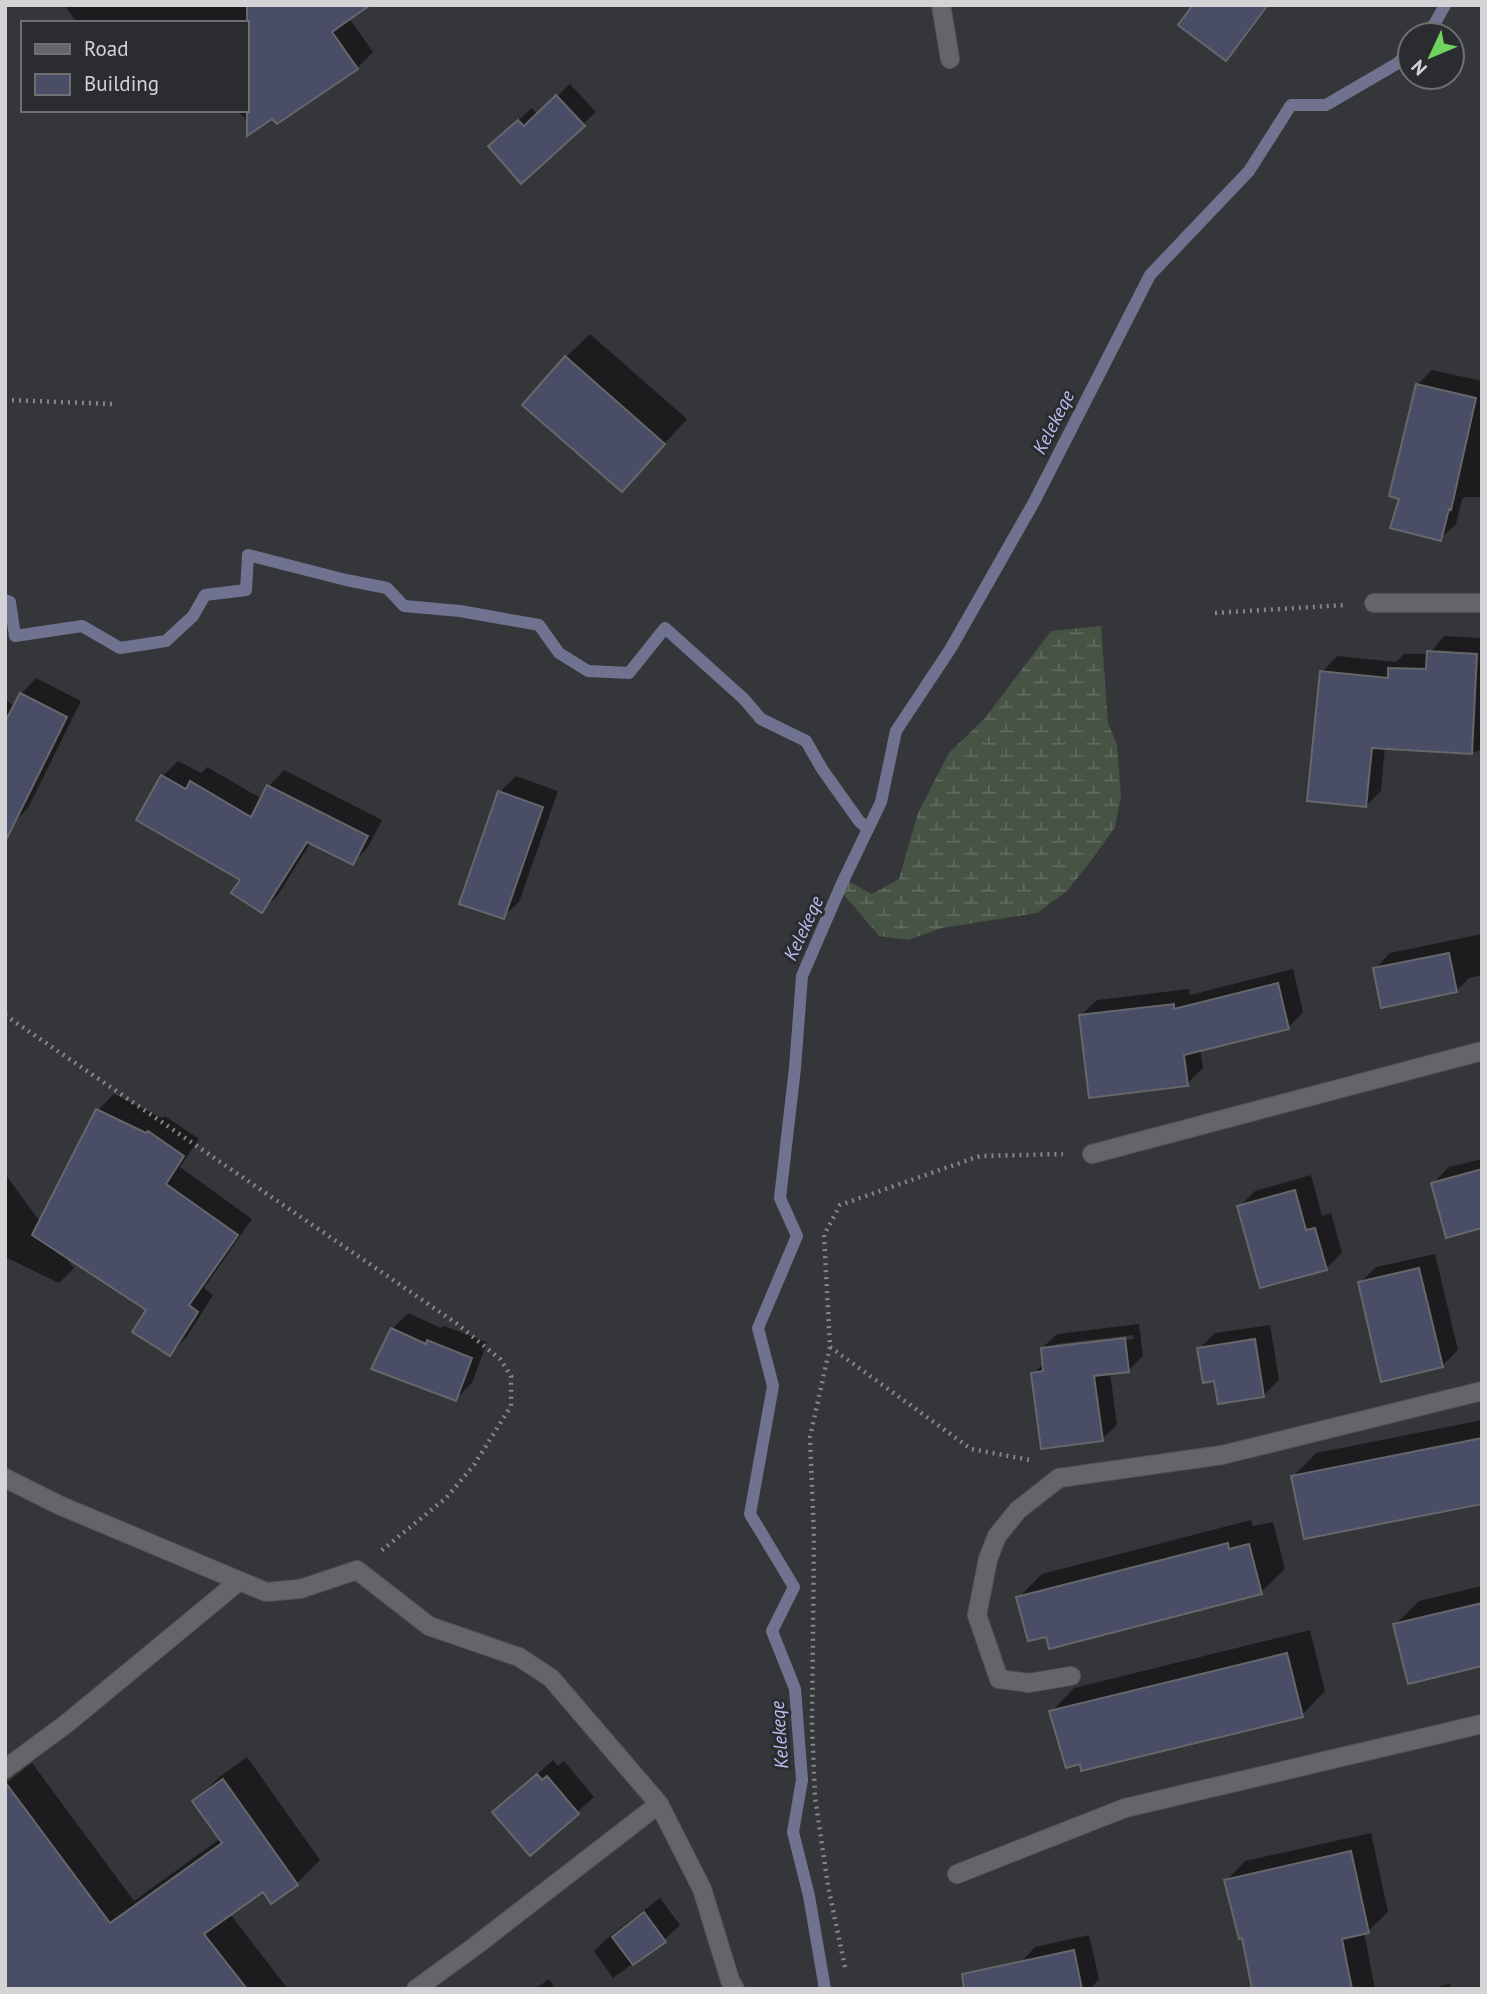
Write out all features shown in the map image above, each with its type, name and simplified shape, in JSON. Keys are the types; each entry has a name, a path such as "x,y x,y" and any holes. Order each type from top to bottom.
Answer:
{"street":[{"path":"940,5 950,59"},
{"path":"1374,603 1482,603"},
{"path":"1092,1154 1482,1051"},
{"path":"1071,1676 1028,1683 999,1679 977,1615 988,1559 997,1536 1018,1510 1059,1478 1222,1455 1482,1391"},
{"path":"5,1478 59,1504 266,1592 300,1589 356,1570 429,1626 519,1657 551,1678 659,1804 702,1889 735,1989"},
{"path":"5,1769 66,1724 238,1582"},
{"path":"957,1874 1125,1808 1482,1724"},
{"path":"416,1989 659,1804"}],"path":[{"path":"5,400 113,404"},
{"path":"1214,613 1374,603"},
{"path":"5,1015 456,1323 500,1359 511,1376 511,1406 474,1465 446,1498 356,1570"},
{"path":"845,1967 828,1886 821,1835 812,1725 814,1537 810,1437 830,1347 824,1235 839,1205 980,1156 1092,1154"},
{"path":"830,1347 971,1449 1055,1465 1059,1478"}],"green space":[{"path":"1101,626 1108,723 1117,745 1121,796 1115,827 1093,858 1068,890 1037,913 942,928 908,940 879,936 840,890 844,879 872,894 899,879 918,813 949,753 985,718 1051,631"}],"building":[{"path":"247,5 370,5 332,32 358,69 277,124 272,119 247,136"},
{"path":"1193,5 1268,5 1226,61 1178,25"},
{"path":"556,95 585,126 521,184 488,146 518,120 524,126"},
{"path":"565,356 665,444 622,492 522,405"},
{"path":"1416,384 1476,398 1451,510 1449,509 1441,541 1390,528 1399,499 1389,496"},
{"path":"1427,651 1477,654 1472,754 1372,748 1366,807 1307,801 1320,671 1388,678 1388,668 1426,669"},
{"path":"20,693 67,717 5,842 5,722"},
{"path":"161,775 186,789 190,781 251,817 267,785 368,836 353,865 307,842 262,913 231,893 240,880 136,820"},
{"path":"498,791 543,807 504,919 459,904"},
{"path":"1449,953 1457,992 1381,1008 1373,968"},
{"path":"1278,983 1289,1029 1184,1055 1188,1086 1089,1098 1079,1015 1174,1004 1174,1009"},
{"path":"96,1109 146,1133 148,1131 184,1156 166,1184 238,1235 189,1305 198,1312 170,1356 132,1332 146,1310 32,1235"},
{"path":"1482,1169 1482,1228 1446,1238 1431,1183"},
{"path":"1295,1190 1306,1230 1315,1228 1327,1270 1260,1288 1237,1206"},
{"path":"1419,1268 1443,1367 1381,1382 1358,1282"},
{"path":"391,1328 426,1344 427,1340 472,1358 456,1401 371,1369"},
{"path":"1125,1338 1129,1372 1094,1376 1103,1441 1041,1449 1031,1373 1043,1371 1041,1348"},
{"path":"1255,1339 1264,1397 1218,1404 1214,1381 1203,1383 1197,1348"},
{"path":"1482,1438 1482,1504 1304,1539 1291,1476"},
{"path":"1228,1543 1229,1549 1249,1544 1262,1594 1049,1649 1046,1637 1028,1641 1016,1597"},
{"path":"1482,1603 1482,1666 1408,1684 1393,1624"},
{"path":"1287,1653 1303,1717 1081,1771 1080,1764 1066,1768 1049,1711"},
{"path":"537,1774 542,1780 547,1776 579,1814 530,1856 492,1812"},
{"path":"223,1779 298,1885 271,1904 263,1892 204,1934 247,1989 5,1989 5,1782 110,1923 222,1843 192,1801"},
{"path":"1351,1851 1369,1933 1342,1939 1352,1989 1252,1989 1242,1938 1239,1939 1224,1880"},
{"path":"644,1912 666,1942 633,1965 612,1937"},
{"path":"1074,1950 1082,1989 964,1989 962,1974"}],"waterway":[{"name":"Kelekeqe","path":"1436,21 1445,5"},
{"name":"Kelekeqe","path":"825,1989 809,1896 793,1832 802,1780 795,1689 772,1631 794,1587 750,1514 773,1386 758,1328 797,1236 780,1198 795,1068 802,976 881,802 896,731 951,648 1034,502 1150,275 1249,171 1291,105 1326,105 1396,64"},
{"path":"5,600 10,602 15,636 82,626 120,648 166,641 193,616 205,595 246,590 248,555 387,588 404,606 460,611 539,625 559,653 588,671 629,673 665,628 744,699 761,719 806,741 822,769 859,821 868,829"}]}
